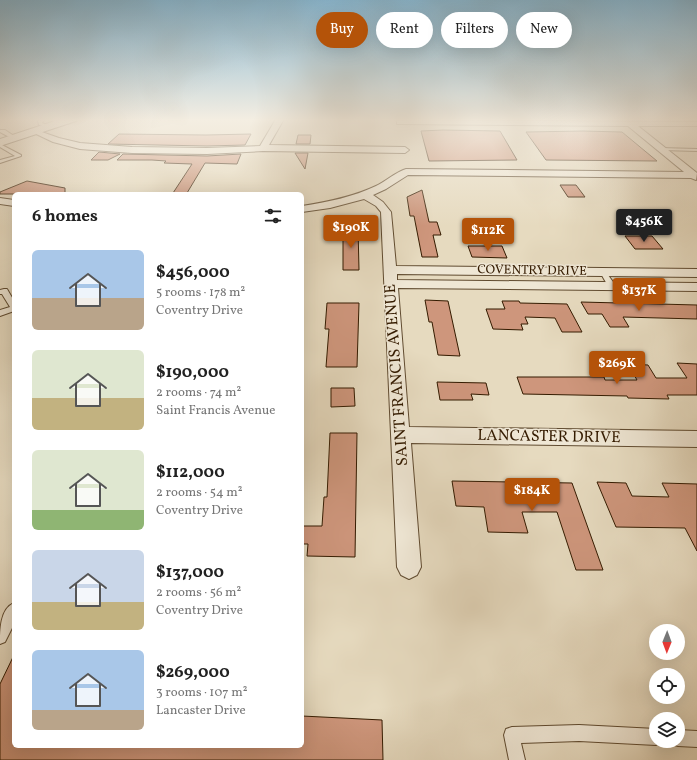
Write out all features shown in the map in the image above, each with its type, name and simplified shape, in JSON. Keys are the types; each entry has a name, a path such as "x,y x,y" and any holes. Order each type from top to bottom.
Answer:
{"street":[{"path":"354,154 695,176"},
{"path":"669,154 695,176"},
{"path":"304,209 332,204 365,195 390,183 405,158"},
{"name":"SAINT FRANCIS AVENUE","path":"365,195 383,206 386,212 409,567"},
{"path":"0,200 12,203"},
{"name":"COVENTRY DRIVE","path":"390,277 603,272 697,273"},
{"name":"COVENTRY DRIVE","path":"390,277 612,286 697,287"},
{"name":"LANCASTER DRIVE","path":"401,435 697,439"}],"lane":[{"path":"0,162 19,156 17,154"},
{"path":"603,272 612,286"},
{"path":"0,292 4,291 12,304"},
{"path":"0,314 12,308"},
{"path":"0,637 12,614"},
{"path":"517,760 512,735 579,733 649,737"},
{"path":"685,738 697,739"}],"building":[{"path":"97,154 119,154 108,160 91,160"},
{"path":"123,154 207,156 241,154 237,164 205,163 188,192 174,192 192,164 164,163 166,161 152,160 117,160"},
{"path":"296,154 308,154 305,169"},
{"path":"427,154 514,154 517,160 429,161"},
{"path":"542,154 649,154 657,161 546,160"},
{"path":"27,181 65,188 65,192 12,192 12,194 0,194 0,192"},
{"path":"560,185 576,185 585,197 568,197"},
{"path":"422,190 429,222 437,222 441,235 433,235 438,257 422,257 414,216 410,216 407,197"},
{"path":"343,227 358,227 359,270 343,270"},
{"path":"625,236 652,236 663,249 635,249"},
{"path":"468,246 502,246 507,258 472,257"},
{"path":"425,300 448,301 460,356 438,355 432,322 429,322"},
{"path":"502,301 567,304 582,332 562,332 555,318 525,317 528,324 521,324 523,330 493,329 486,309 505,309"},
{"path":"581,302 697,305 697,319 623,317 629,327 610,327 602,314 588,314"},
{"path":"327,303 359,303 357,367 326,367 329,329 325,329"},
{"path":"677,363 697,364 697,395 667,395 669,399 628,398 627,396 523,394 517,377 604,377 605,380 637,380 628,364 648,365 656,378 687,378"},
{"path":"437,382 486,383 489,395 471,394 473,400 440,400"},
{"path":"331,388 354,388 355,406 331,407"},
{"path":"330,433 357,433 355,557 307,556 308,544 304,544 304,526 322,526 324,497 327,497"},
{"path":"452,481 572,483 603,570 576,570 557,512 522,512 528,533 488,532 484,507 456,506"},
{"path":"597,482 626,483 632,496 669,497 662,483 697,484 697,551 685,528 616,527"},
{"path":"12,659 12,748 304,748 304,716 382,720 383,760 0,760 0,684"}]}
